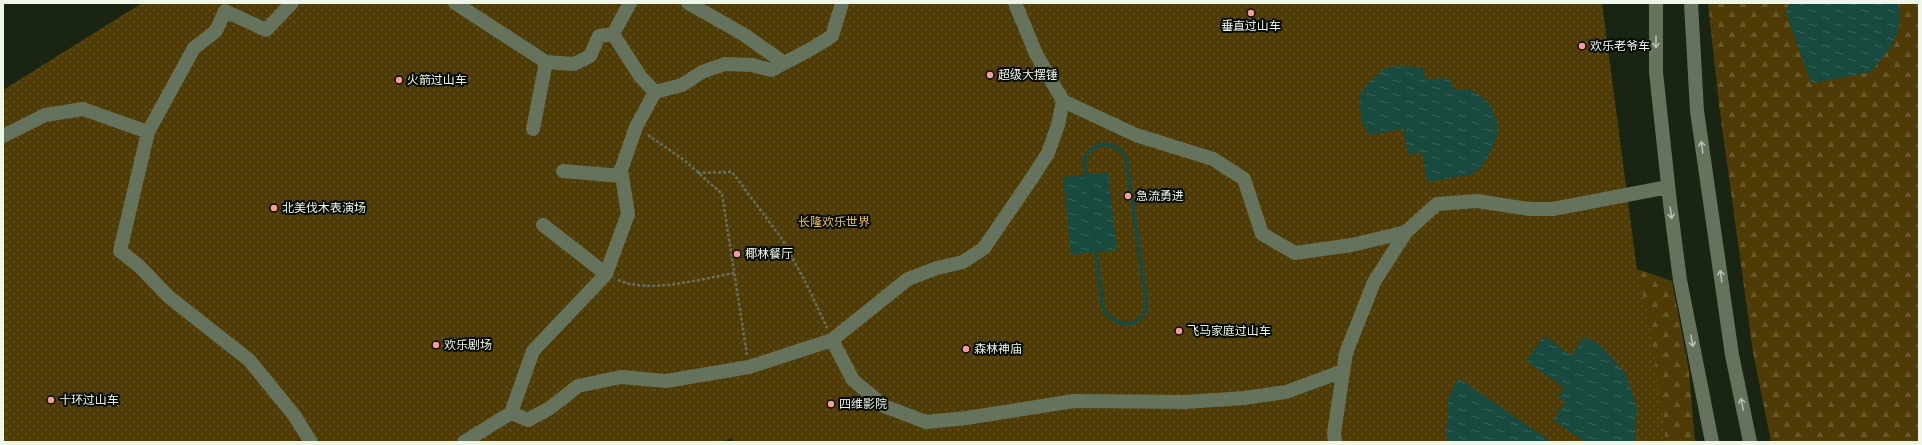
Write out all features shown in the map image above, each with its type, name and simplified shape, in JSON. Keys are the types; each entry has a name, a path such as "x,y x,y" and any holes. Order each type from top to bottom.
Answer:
{"street":[{"path":"292,3 266,30 225,11 216,30 194,48 148,132 120,251 139,266 169,297 249,360 294,415 311,442"},
{"path":"455,3 546,62 574,64 590,56 599,36 613,34"},
{"path":"613,34 630,3"},
{"path":"688,3 743,34 784,63"},
{"path":"464,442 511,413 533,351 606,274 628,214 621,170 636,127 655,92 682,85 702,72 725,64 752,65 771,70 832,36 842,3"},
{"path":"1015,3 1036,54 1063,102 1136,135 1212,159 1244,179 1262,234 1295,253 1352,245 1406,232"},
{"path":"1656,3 1656,72 1668,187 1680,280 1712,442"},
{"path":"1691,3 1697,111 1732,354 1750,442"},
{"path":"613,34 640,76 655,92"},
{"path":"533,129 546,62"},
{"path":"511,413 528,420 550,408 578,386 620,377 666,381 749,367 832,340 908,279 937,268 963,262 984,248 1048,153 1058,125 1063,102"},
{"path":"3,136 45,115 82,109 148,132"},
{"path":"563,171 622,176"},
{"path":"1335,442 1334,433 1346,353 1374,282 1406,232 1436,204 1477,200 1529,210 1553,209 1668,187"},
{"path":"543,225 606,274"},
{"path":"832,340 853,380 884,406 926,422 966,418 1074,401 1186,402 1244,398 1286,392 1343,371"}],"path":[{"path":"636,127 684,160 722,194 749,367"},
{"path":"698,173 732,172 782,239 807,285 832,340"},
{"path":"606,274 627,284 660,286 734,273"}],"green space":[{"name":"长隆欢乐世界","path":"142,3 1602,3 1637,270 1650,325 1666,442 733,442 732,438 723,442 3,442 3,90"},
{"path":"1708,3 1919,3 1919,442 1771,442 1753,352 1719,105"},
{"path":"1619,263 1672,281 1689,371 1695,442 1655,442"}],"water":[{"path":"1789,3 1898,3 1899,24 1897,33 1894,41 1884,56 1871,72 1811,83 1786,13"},
{"path":"1398,66 1419,67 1424,69 1425,79 1446,78 1453,84 1453,90 1471,90 1485,99 1491,107 1498,123 1497,135 1489,155 1482,166 1473,174 1427,182 1422,152 1408,155 1403,129 1369,135 1361,120 1359,95 1372,79 1385,68"},
{"path":"1108,172 1117,250 1071,255 1063,177"},
{"path":"1544,336 1571,355 1584,337 1599,344 1625,372 1637,407 1635,442 1585,442 1553,420 1565,402 1558,397 1564,388 1526,361"},
{"path":"1458,378 1552,442 1449,442 1446,433 1448,398"}],"waterway":[{"path":"1103,144 1116,148 1126,158 1146,302 1145,311 1141,317 1130,323 1117,322 1107,314 1103,308 1084,162 1091,150 1103,144"}],"place":[{"name":"垂直过山车","path":"1251,13"},
{"name":"欢乐老爷车","path":"1582,46"},
{"name":"超级大摆锤","path":"990,75"},
{"name":"火箭过山车","path":"399,80"},
{"name":"急流勇进","path":"1128,196"},
{"name":"北美伐木表演场","path":"274,208"},
{"name":"椰林餐厅","path":"737,254"},
{"name":"飞马家庭过山车","path":"1179,331"},
{"name":"欢乐剧场","path":"436,345"},
{"name":"森林神庙","path":"966,349"},
{"name":"十环过山车","path":"51,400"},
{"name":"四维影院","path":"831,404"}]}
